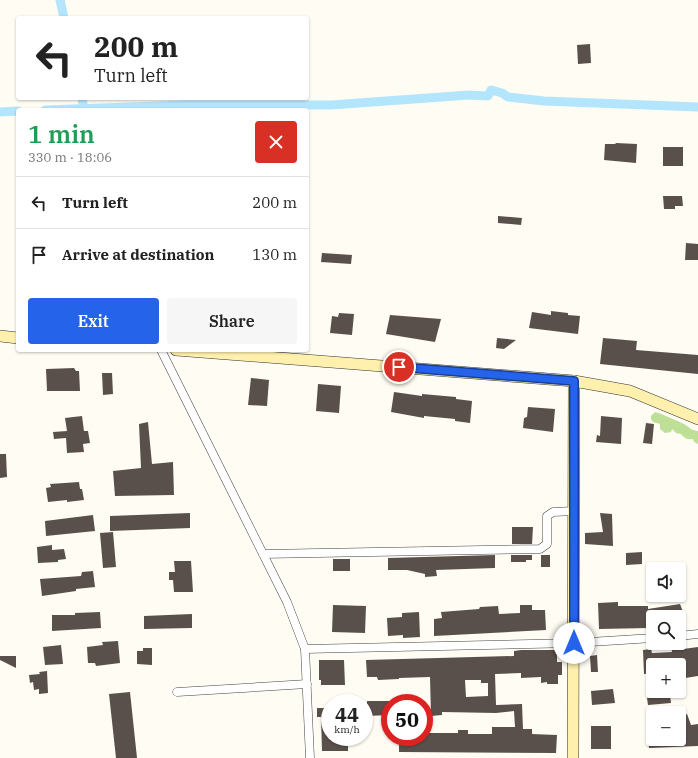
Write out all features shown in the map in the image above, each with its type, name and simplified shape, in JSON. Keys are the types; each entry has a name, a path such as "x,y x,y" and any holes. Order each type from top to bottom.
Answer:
{"main road":[{"path":"0,336 16,338"},
{"path":"202,352 574,381 630,391 698,419"},
{"path":"573,758 574,381"}],"street":[{"path":"162,352 287,602 305,649 310,758"},
{"path":"263,554 540,549 547,544 547,516 553,512 574,511"},
{"path":"686,635 698,634"},
{"path":"305,649 574,643 646,638"},
{"path":"177,692 307,684"}],"green space":[{"path":"655,412 698,431 698,444 694,442 693,439 683,437 681,434 676,433 672,429 671,432 665,433 660,429 660,424 653,422 651,419 651,416"}],"building":[{"path":"590,44 591,63 578,64 577,45"},
{"path":"605,144 637,144 636,163 604,160"},
{"path":"663,147 683,147 683,166 663,166"},
{"path":"663,196 682,196 683,206 675,206 675,209 664,209"},
{"path":"498,216 522,218 521,225 498,223"},
{"path":"686,243 698,244 698,260 685,260"},
{"path":"322,253 352,255 351,264 321,262"},
{"path":"551,311 580,316 578,334 529,328 532,312 551,315"},
{"path":"339,313 354,314 352,335 330,333 332,316 338,317"},
{"path":"390,315 441,319 435,342 386,334"},
{"path":"497,338 516,340 504,349 496,348"},
{"path":"603,338 637,341 636,350 698,355 698,374 600,364"},
{"path":"74,368 76,371 79,371 80,391 47,391 46,369"},
{"path":"102,373 112,373 113,394 103,395"},
{"path":"251,378 269,380 267,406 248,405"},
{"path":"318,384 341,386 339,413 316,411"},
{"path":"394,392 422,396 422,394 456,397 456,399 472,401 470,423 455,421 455,419 424,416 424,418 391,412"},
{"path":"528,407 555,409 553,432 523,428 524,418 527,417"},
{"path":"82,416 84,431 88,431 90,443 83,444 84,452 67,453 66,438 54,439 53,432 67,431 65,418"},
{"path":"601,416 622,418 621,444 596,442 597,435 600,436"},
{"path":"148,422 152,464 173,462 174,495 115,496 113,471 141,468 139,424"},
{"path":"646,423 654,424 652,444 643,443"},
{"path":"0,454 6,454 7,477 0,478"},
{"path":"79,482 84,500 48,502 46,488 51,487 50,484"},
{"path":"190,513 190,528 110,531 110,516"},
{"path":"600,513 612,514 613,546 585,544 585,533 603,532"},
{"path":"93,515 95,531 46,536 45,521"},
{"path":"512,527 533,527 532,544 512,544"},
{"path":"113,532 116,567 103,568 100,533"},
{"path":"52,545 52,550 64,549 66,559 58,560 58,562 38,563 37,547"},
{"path":"642,552 642,564 626,565 626,553"},
{"path":"495,555 495,568 436,570 437,576 425,577 425,574 407,570 388,570 388,558"},
{"path":"511,555 532,555 532,560 526,560 526,562 511,562"},
{"path":"541,555 550,555 550,567 541,567"},
{"path":"333,559 350,559 350,571 333,571"},
{"path":"174,561 191,561 193,592 174,592 173,580 169,580 169,572 175,572"},
{"path":"93,571 95,587 76,589 76,591 42,596 40,579 81,576 82,572"},
{"path":"618,602 618,606 648,606 648,609 680,604 682,610 646,610 646,628 599,629 598,603"},
{"path":"333,605 366,606 365,633 332,632"},
{"path":"520,605 532,605 532,610 545,610 546,630 434,636 434,619 442,618 441,612 498,606 499,614 520,613"},
{"path":"100,612 101,628 52,631 52,615 75,615 75,613"},
{"path":"419,612 420,637 403,638 403,635 388,636 387,618 402,617 402,613"},
{"path":"192,614 192,628 144,629 144,616"},
{"path":"118,641 120,663 96,666 95,663 88,663 87,647 103,645 102,642"},
{"path":"61,645 63,664 45,665 43,647"},
{"path":"698,647 698,676 686,678 686,658 646,658 646,674 644,674 643,650 651,650 652,653 672,652 672,650 686,650 686,649"},
{"path":"143,648 152,648 152,665 137,664 137,651 143,651"},
{"path":"521,650 557,650 557,662 562,662 562,675 558,675 558,684 547,684 547,682 541,683 541,677 521,678 521,673 495,674 496,705 522,704 523,729 532,729 532,734 557,735 556,753 399,752 399,746 433,746 433,733 458,733 458,730 468,730 468,734 492,734 492,727 515,727 514,711 496,713 442,712 442,715 433,716 433,694 430,694 430,677 378,680 377,677 367,677 366,660 514,656 514,651","holes":["465,680 481,680 481,683 488,683 488,696 466,697"]},
{"path":"597,655 598,672 591,672 590,656"},
{"path":"0,656 16,656 16,668 0,660"},
{"path":"319,660 344,660 345,685 321,685 321,680 319,680"},
{"path":"47,671 48,693 39,694 39,689 34,690 33,682 30,683 29,675 40,674 39,672"},
{"path":"613,689 615,703 592,705 591,691"},
{"path":"130,692 137,758 116,758 109,694"},
{"path":"647,698 670,698 671,703 648,705"},
{"path":"373,701 381,701 381,715 373,716"},
{"path":"317,708 321,708 321,717 317,717"},
{"path":"686,714 691,725 698,724 698,746 649,748 649,746 686,746"},
{"path":"591,726 611,726 611,749 591,749"},
{"path":"322,746 348,746 348,751 322,751"}],"waterway":[{"path":"60,0 64,16"},
{"path":"101,108 185,105 331,105 469,95 488,96 491,90 502,93 508,97 544,101 698,107"},
{"path":"82,100 84,108"},
{"path":"0,112 16,111"}],"route":[{"path":"399,367 574,381 574,643"}]}
